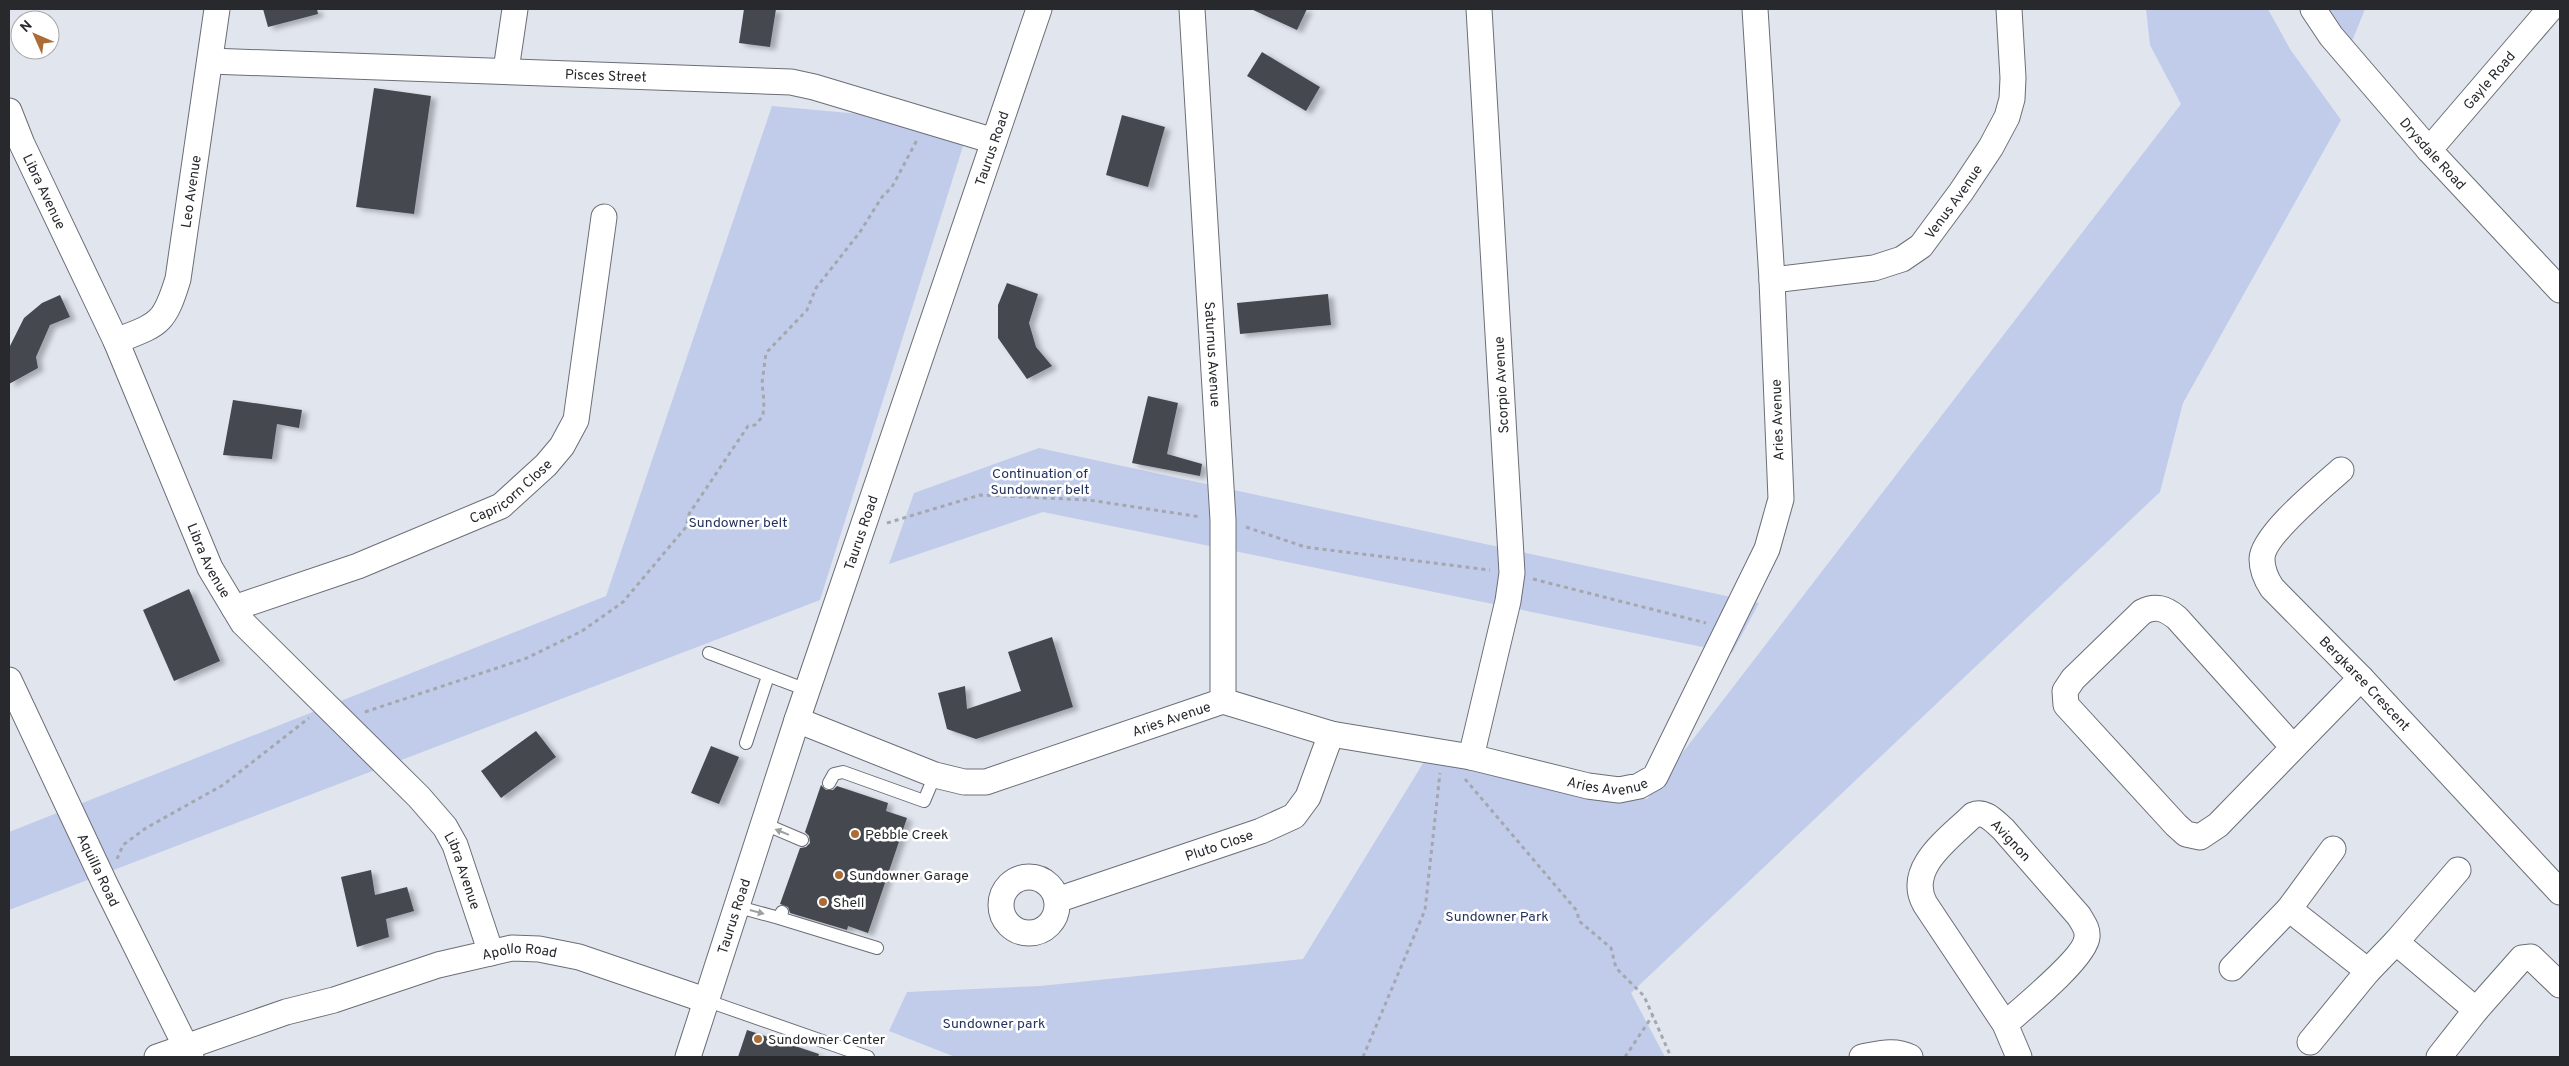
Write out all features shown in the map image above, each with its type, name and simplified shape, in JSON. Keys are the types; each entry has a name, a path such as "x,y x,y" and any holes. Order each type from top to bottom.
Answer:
{"street":[{"name":"Leo Avenue","path":"116,341 157,324 170,306 178,279 217,9"},
{"path":"506,70 515,9"},
{"name":"Taurus Road","path":"688,1057 796,720 1039,9"},
{"name":"Saturnus Avenue","path":"1192,9 1224,520 1223,701"},
{"name":"Scorpio Avenue","path":"1471,757 1508,601 1512,573 1479,9"},
{"name":"Aries Avenue","path":"796,720 935,775 964,782 986,782 1223,701 1331,734 1471,757 1588,786 1619,790 1639,786 1655,777 1767,549 1781,499 1772,280 1756,9"},
{"name":"Venus Avenue","path":"1772,280 1874,268 1902,259 1921,246 1976,170 2006,117 2012,99 2013,85 2009,9"},
{"name":"Drysdale Road","path":"2313,9 2331,36 2429,150 2560,290"},
{"name":"Gayle Road","path":"2429,150 2550,9"},
{"name":"Pisces Street","path":"210,61 506,70 791,82 814,87 994,142"},
{"name":"Libra Avenue","path":"9,110 22,144 116,341 210,568 243,623 419,797 445,827 455,845 491,953"},
{"name":"Capricorn Close","path":"234,608 358,566 500,506 546,465 562,446 576,420 604,217"},
{"name":"Bergkaree Crescent","path":"2340,470 2276,530 2261,558 2264,575 2272,588 2361,678 2560,892"},
{"path":"2292,746 2177,618 2164,609 2150,608 2142,612 2073,679 2065,691 2066,705 2082,724 2176,825 2193,837 2200,837 2218,824 2292,746 2361,678"},
{"name":"Aquilla Road","path":"9,680 105,884 188,1052"},
{"name":"Pluto Close","path":"1057,900 1261,831 1294,816 1308,796 1331,734"},
{"name":"Avignon","path":"2006,1024 2078,957 2088,939 2087,932 2079,916 2003,828 1989,816 1980,813 1973,815 1924,865 1919,882 1921,897 2006,1024 2019,1057"},
{"path":"2232,968 2289,909 2333,849"},
{"path":"2310,1042 2368,971 2396,942 2458,870"},
{"path":"2289,909 2368,971"},
{"path":"2396,942 2476,1010"},
{"name":"Apollo Road","path":"157,1057 188,1052 286,1012 334,1000 438,965 512,948 539,949 580,957 705,1000"},
{"path":"2439,1057 2476,1010 2522,958 2531,957 2560,985"},
{"name":"Apollo Road","path":"210,1057 296,1020 334,1000"},
{"path":"1862,1057 1884,1052 1910,1057"}],"lane":[{"path":"709,653 807,690"},
{"path":"746,743 768,676"},
{"path":"829,783 834,774 844,772 924,801 935,775"},
{"path":"762,823 802,840"},
{"path":"736,906 781,915 877,948"},
{"path":"705,1000 868,1057"}],"path":[{"path":"340,721 527,658 582,632 623,602 686,527 689,514 748,426 755,425 763,416 762,383 766,353 807,310 816,288 860,232 882,197 892,187 926,122"},
{"path":"861,532 980,496 1089,500 1224,520 1305,547 1512,573 1728,629"},
{"path":"105,884 123,845 146,828 223,785 307,722 320,700"},
{"path":"1442,752 1577,912 1579,921 1611,948 1616,968 1644,996 1671,1057"},
{"path":"1363,1057 1425,910 1442,752"},
{"path":"1625,1057 1653,1015"}],"green space":[{"name":"Sundowner Park","path":"2146,9 2268,9 2290,49 2341,120 2183,403 2160,492 1631,993 1665,1057 955,1057 889,1031 907,992 1040,986 1303,959 1425,760 1647,799 2181,104 2150,45"},
{"path":"2327,9 2365,9 2353,39 2349,41"},
{"name":"Sundowner belt","path":"772,106 970,124 820,600 9,910 9,832 606,596"},
{"name":"Continuation of Sundowner belt","path":"1039,448 1759,603 1732,653 1043,512 889,564 914,493"}],"building":[{"path":"263,9 317,9 318,14 268,27"},
{"path":"744,9 776,9 770,47 739,43"},
{"path":"1251,9 1307,9 1297,30"},
{"path":"1262,52 1320,87 1306,111 1247,76"},
{"path":"374,88 431,96 414,214 356,207"},
{"path":"1122,115 1165,127 1148,187 1106,175"},
{"path":"1007,283 1038,294 1029,323 1036,347 1052,366 1027,379 998,338 998,305"},
{"path":"1328,294 1331,325 1240,334 1237,303"},
{"path":"60,295 70,317 50,325 36,357 38,368 9,384 9,348 24,318 42,303"},
{"path":"1148,396 1178,403 1167,454 1202,464 1200,476 1132,463"},
{"path":"233,400 302,410 299,428 277,424 272,459 223,455"},
{"path":"189,589 220,661 174,681 143,610"},
{"path":"1052,637 1073,707 976,739 947,729 938,693 965,686 967,709 1021,691 1008,652"},
{"path":"536,731 556,757 501,798 481,771"},
{"path":"711,746 739,757 719,804 691,793"},
{"name":"Sundowner Garage","path":"821,785 826,790 833,790 837,786 888,803 886,811 907,818 868,933 848,926 847,930 790,913 788,907 780,904 800,848 806,847 810,843 809,836 805,832"},
{"path":"371,870 375,895 407,887 414,911 386,919 389,937 357,947 341,877"},
{"name":"Sundowner Center","path":"747,1030 819,1054 818,1057 738,1057"}],"place":[{"name":"Pebble Creek","path":"855,834"},
{"name":"Sundowner Garage","path":"839,875"},
{"name":"Shell","path":"823,902"},
{"name":"Sundowner Center","path":"758,1039"}],"park label":[{"name":"Sundowner park","path":"994,1023"}]}
